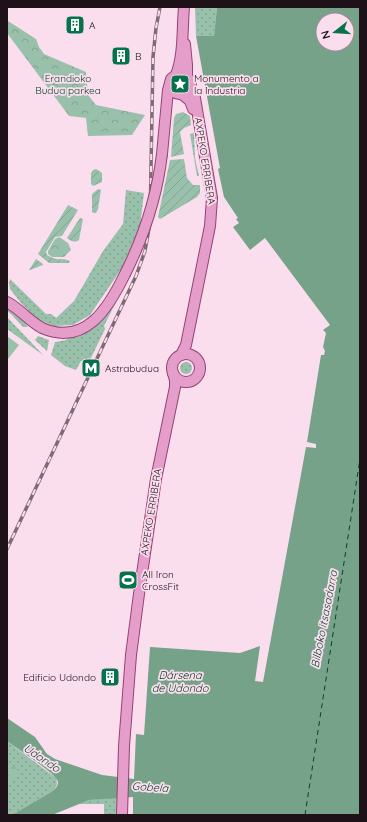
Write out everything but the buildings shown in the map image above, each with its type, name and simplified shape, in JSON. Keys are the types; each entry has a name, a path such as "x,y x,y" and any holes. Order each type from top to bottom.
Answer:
{"main road":[{"path":"176,75 181,51 184,7"},
{"path":"166,109 172,99 184,92 191,83 187,76 187,54 184,27 182,23"},
{"path":"7,302 41,327 60,332 76,331 88,325 104,311 138,247 153,202 159,180 168,90 171,79 176,75 181,74 187,76"},
{"path":"170,84 171,90 184,92"},
{"name":"AXPEKO ERRIBERA","path":"122,815 123,774 131,655 148,527 156,479 176,383 172,368 174,361 185,349 208,235 208,197 194,112 192,103 184,92"},
{"name":"AXPEKO ERRIBERA","path":"171,406 177,393 187,382 195,378 200,371 198,362 190,346 189,330"},
{"path":"181,355 189,354 196,358"},
{"path":"173,373 179,379 187,382"}],"green space":[{"path":"195,7 217,7 214,36 196,36"},
{"name":"Erandioko Budua parkea","path":"8,21 36,39 44,54 86,72 88,95 96,105 145,115 132,135 88,136 86,118 69,116 7,33"},
{"path":"183,112 190,116 191,125 184,128 180,132 184,154 171,157 174,118 176,114"},
{"path":"194,133 195,158 199,176 197,176 190,134"},
{"path":"184,159 187,178 193,185 200,185 200,193 197,197 160,219 158,217 170,160"},
{"path":"96,169 102,173 102,182 93,186 91,184 91,173"},
{"path":"98,189 101,190 98,209 96,213 94,213 92,212 92,194"},
{"path":"126,190 144,193 140,226 122,268 90,315 73,325 54,326 38,320 21,303 10,289 10,279 46,314 51,314 56,318 74,301 103,251 123,224"},
{"path":"68,205 78,210 62,236 55,237 46,252 47,255 51,257 70,261 69,263 49,263 38,254"},
{"path":"80,218 83,219 79,240 71,241 67,238"},
{"path":"59,237 68,243 71,250 64,257 52,257 48,254 48,251 55,239"},
{"path":"36,259 43,265 29,270"},
{"path":"123,288 104,326 105,329 89,362 81,361 76,370 65,366 51,355 55,342 66,340 71,336 86,332 97,325"},
{"path":"7,307 20,317 28,327 23,327 7,311"},
{"path":"7,317 43,355 7,329"},
{"path":"7,336 19,345 8,359 7,358"},
{"path":"38,336 49,340 47,351 35,340"},
{"path":"186,362 190,364 192,368 190,372 186,374 182,372 180,368 182,364"},
{"path":"7,741 56,778 57,782 56,787 51,792 12,815 7,815"},
{"path":"7,761 19,771 7,786"},
{"path":"119,797 118,815 104,815 104,804 78,804 89,800"}],"water":[{"path":"217,7 360,7 360,815 133,815 133,797 89,800 52,815 12,815 51,792 57,787 58,782 56,778 44,767 7,741 7,718 35,737 47,754 55,759 102,775 134,779 136,734 144,735 150,647 240,653 260,646 255,681 263,682 306,447 316,448 316,444 307,442 321,355 324,355 325,351 323,347 326,333 323,330 330,325 265,238 250,250 233,227 239,223 236,219 238,218 224,197 196,36 214,36"}],"ferry route":[{"path":"305,815 360,459"}],"railway":[{"path":"7,549 136,276 145,251 150,223 153,57 160,7"}],"place":[{"name":"A","path":"75,25"},
{"name":"B","path":"121,56"},
{"name":"Monumento a la Industria","path":"180,84"},
{"name":"Astrabudua","path":"91,368"},
{"name":"All Iron CrossFit","path":"128,580"},
{"name":"Edificio Udondo","path":"110,677"}],"water label":[{"name":"Bilboko itsasadarra","path":"324,619"},
{"name":"Dársena de Udondo","path":"180,681"},
{"name":"Udondo","path":"42,758"},
{"name":"Gobela","path":"150,787"}]}
